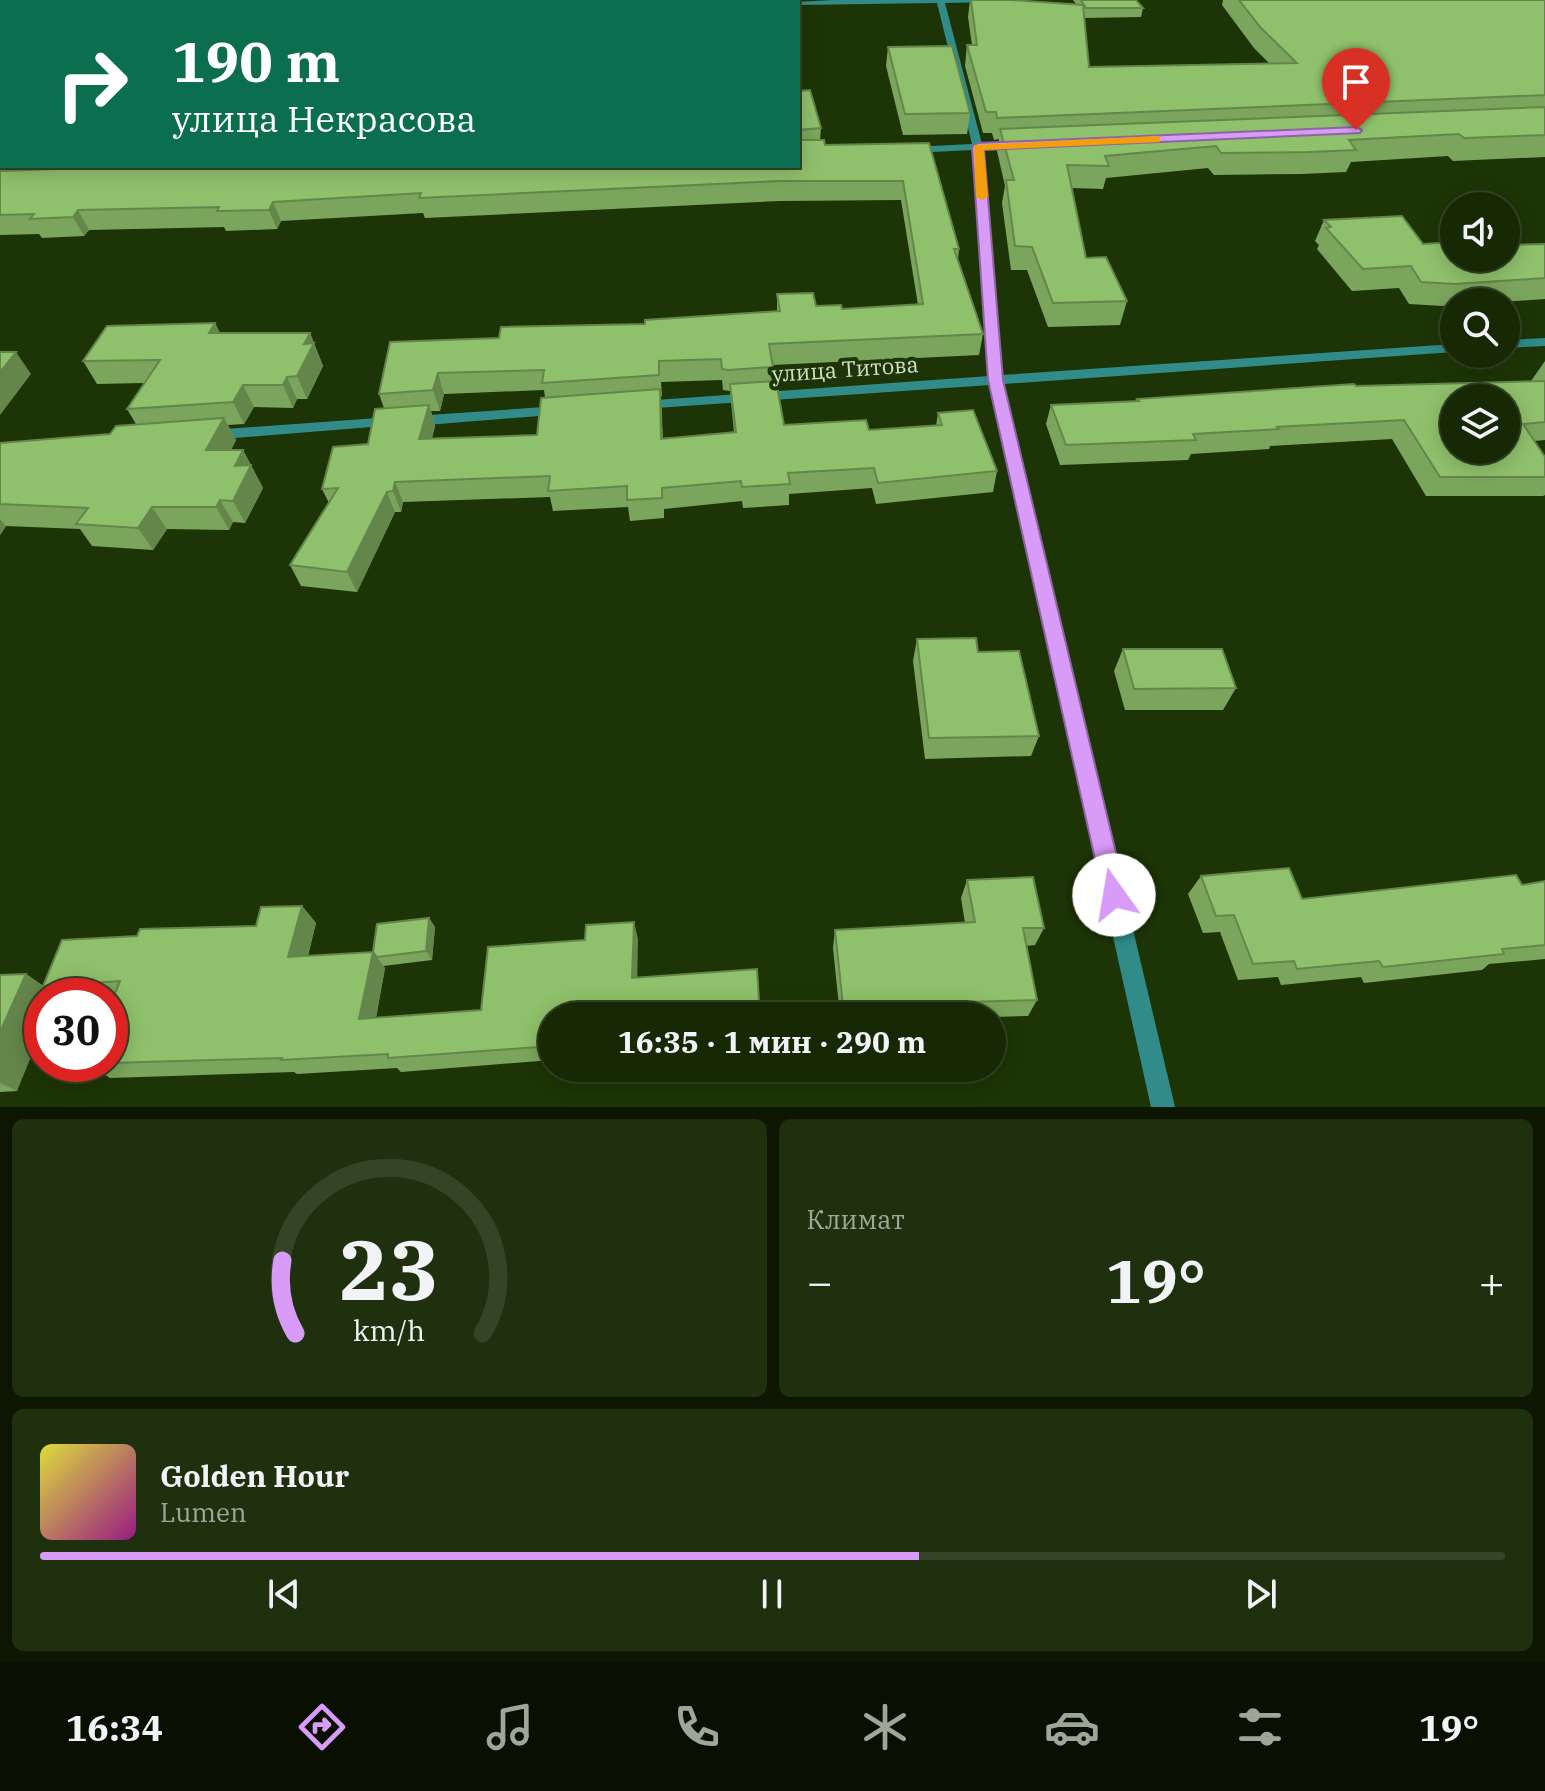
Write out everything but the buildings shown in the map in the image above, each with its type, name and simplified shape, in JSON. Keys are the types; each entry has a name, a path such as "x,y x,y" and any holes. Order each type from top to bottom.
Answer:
{"street":[{"path":"800,3 995,0"},
{"path":"941,2 978,147 996,380 1163,1107"},
{"path":"903,150 1025,145"},
{"path":"1520,343 1545,342"},
{"name":"улица Титова","path":"632,406 1440,349"},
{"path":"190,436 569,410"}],"slow traffic":[{"path":"982,197 978,147 1156,139"}],"route":[{"path":"1114,895 996,380 978,147 1356,130"}]}
